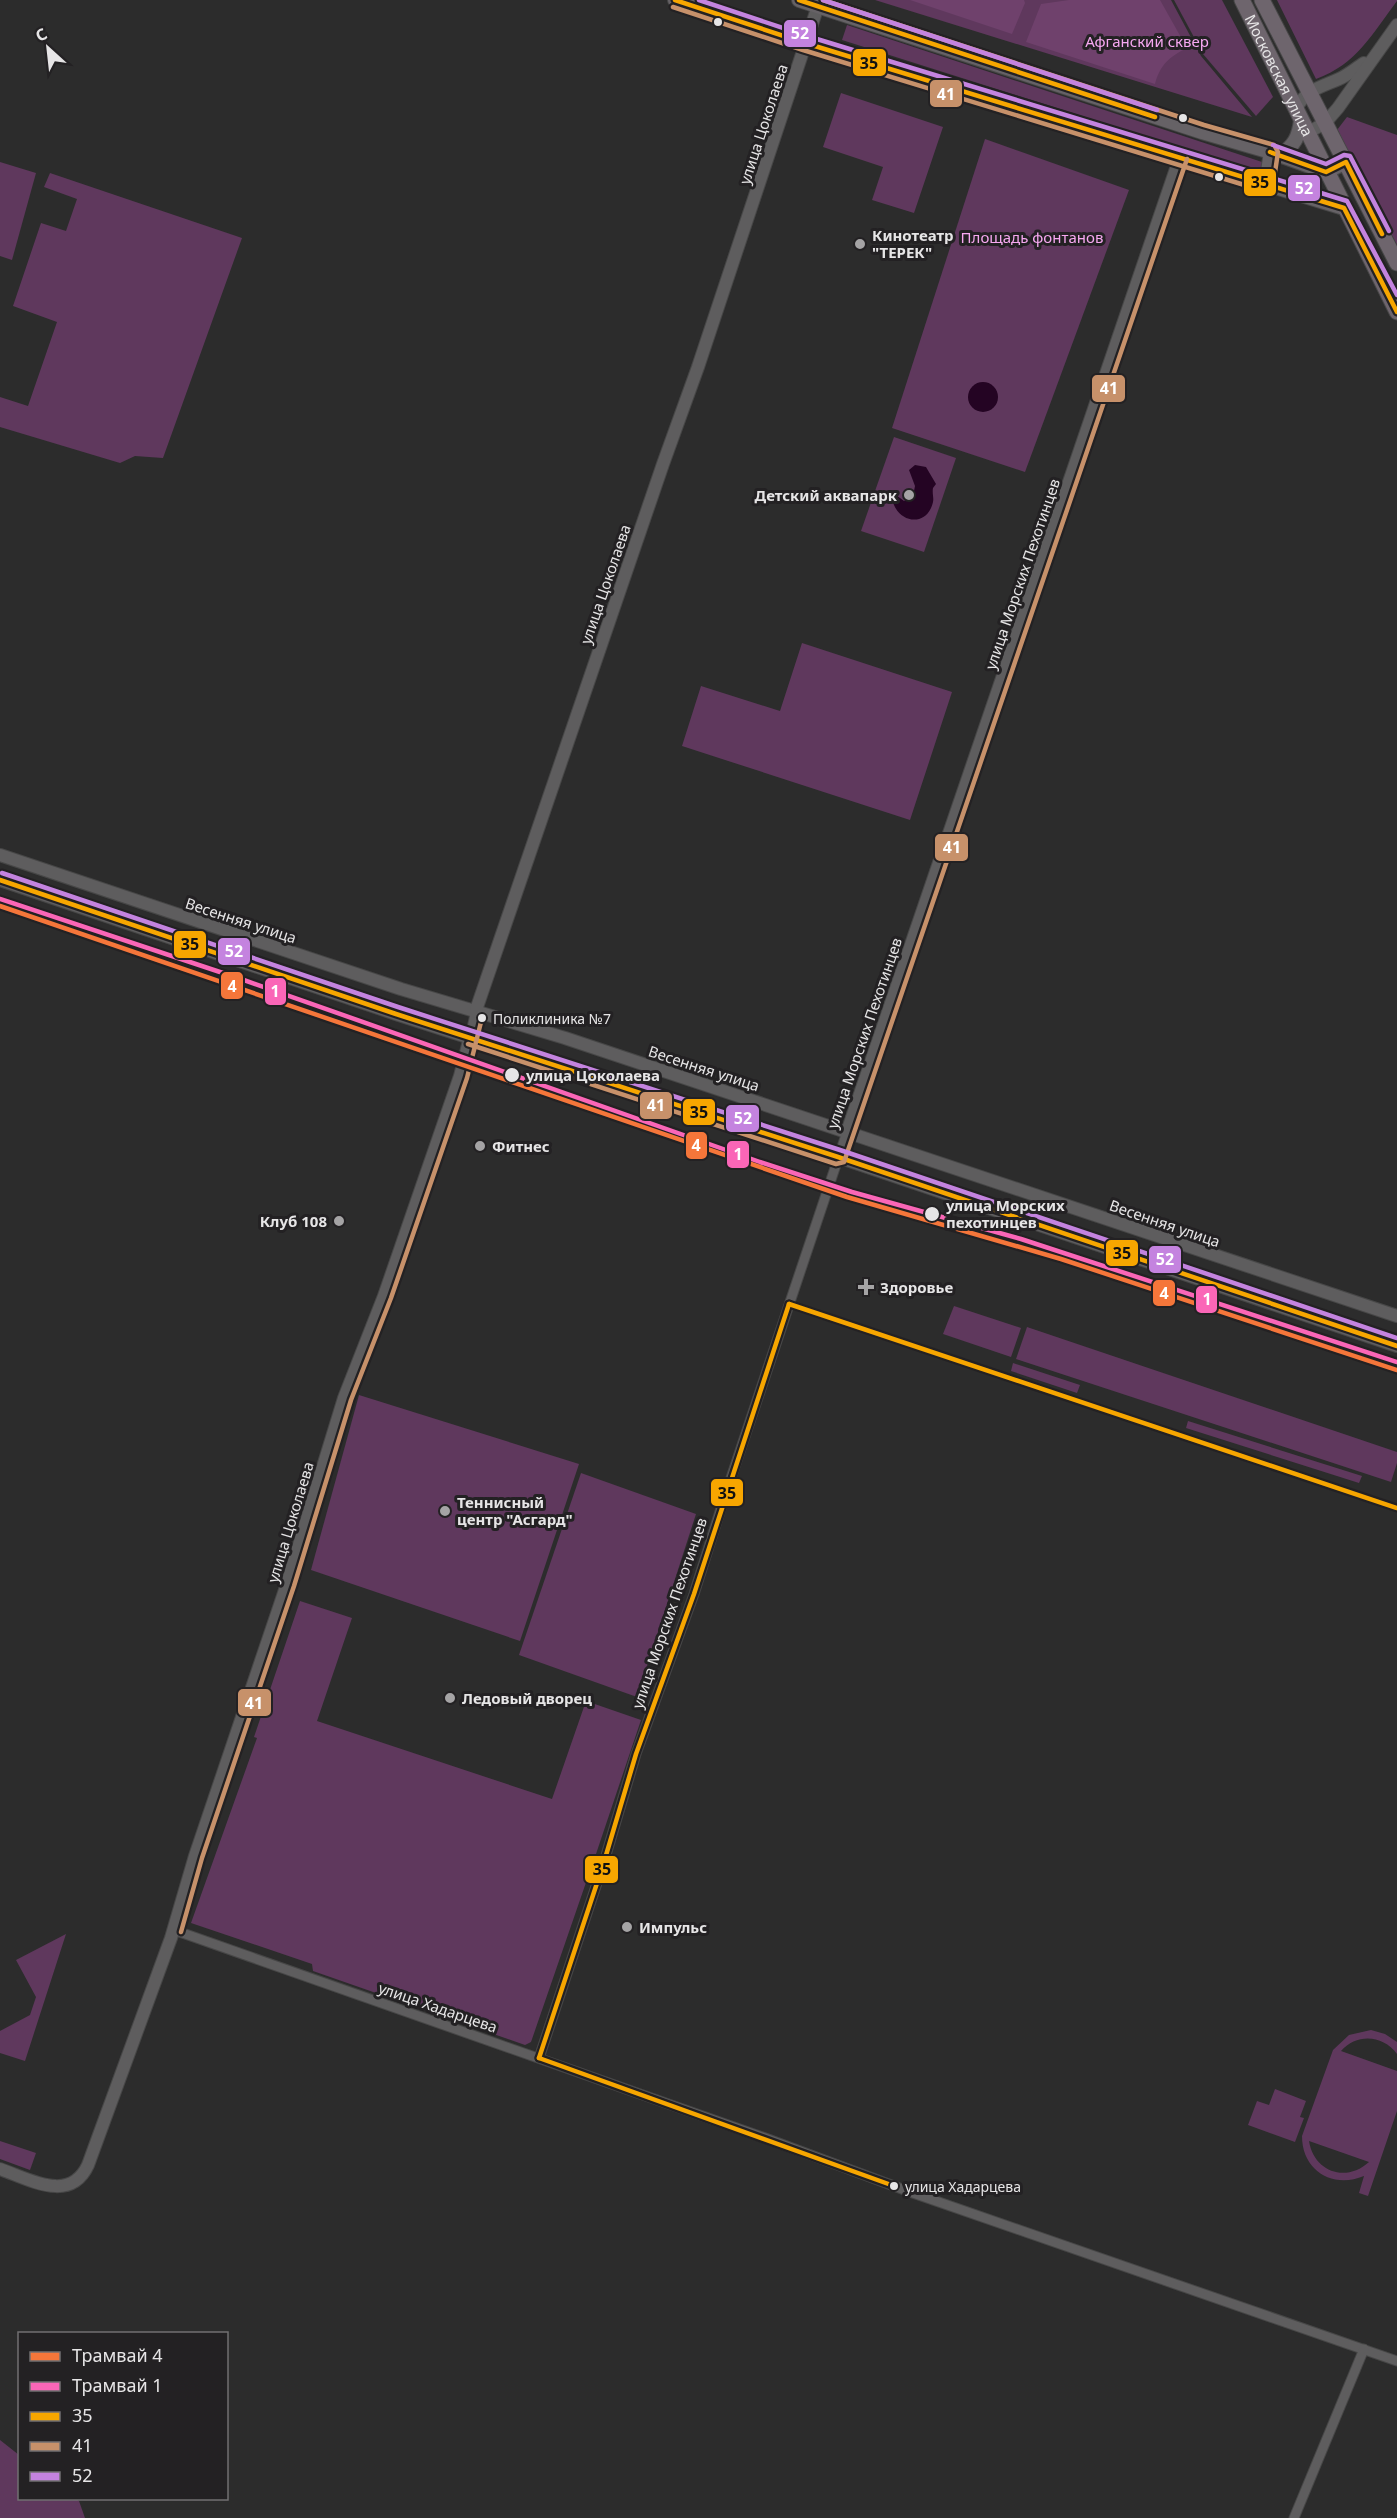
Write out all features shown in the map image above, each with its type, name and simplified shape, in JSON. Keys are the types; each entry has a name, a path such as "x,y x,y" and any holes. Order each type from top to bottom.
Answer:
{"highway":[{"name":"Московская улица","path":"1242,0 1397,312"},
{"name":"Московская улица","path":"1262,0 1397,263"}],"main road":[{"path":"675,0 805,43 1344,208"},
{"path":"799,0 819,3 1326,172 1346,162"},
{"path":"1266,183 1276,154 1289,149 1297,139 1302,121"}],"street":[{"name":"улица Цоколаева","path":"174,1930 195,1856 287,1584 344,1398 384,1296 460,1076 476,1010 722,298 819,3"},
{"path":"1373,57 1342,78 1309,92 1301,98 1302,121 1326,123 1397,25"},
{"name":"улица Морских Пехотинцев","path":"539,2058 604,1862 636,1754 694,1594 838,1157 1180,158"},
{"name":"Весенняя улица","path":"0,855 401,989 476,1010 847,1132 1397,1316"},
{"path":"0,880 838,1157 1397,1346"},
{"path":"0,2169 60,2188 70,2186 84,2174 174,1930"},
{"name":"улица Хадарцева","path":"174,1930 539,2058 910,2192 1397,2361"},
{"path":"1294,2518 1364,2349"}],"green space":[{"name":"Афганский сквер","path":"875,0 1171,0 1201,56 1252,117"},
{"path":"910,0 1024,0 1025,3 1012,34"},
{"path":"1069,0 1160,0 1187,48 1166,62 1155,84 1026,42 1041,4"},
{"path":"1174,0 1222,0 1273,97 1256,116 1203,54"},
{"path":"1277,0 1397,1 1353,56 1330,73 1316,79"},
{"path":"847,25 1265,163 1262,173 842,40"},
{"path":"841,93 943,127 914,213 872,200 883,167 823,147"},
{"path":"1347,117 1397,135 1397,245 1337,130"},
{"name":"Площадь фонтанов","path":"985,139 1129,190 1025,472 892,428"},
{"path":"0,162 36,173 12,260 0,256"},
{"path":"50,173 242,238 163,458 135,456 120,463 0,427 0,397 28,406 57,322 13,306 41,223 66,231 77,199 44,187"},
{"name":"Детский аквапарк","path":"894,437 956,458 924,552 861,531"},
{"path":"802,643 952,692 910,820 682,746 701,686 780,711"},
{"path":"954,1306 1021,1328 1011,1357 943,1334"},
{"path":"1027,1327 1397,1452 1397,1463 1391,1482 1016,1359"},
{"path":"1013,1363 1080,1385 1077,1393 1011,1371"},
{"name":"Теннисный центр \"Асгард\"","path":"359,1395 579,1464 520,1641 311,1570"},
{"path":"1188,1421 1362,1476 1359,1483 1186,1428"},
{"path":"581,1473 696,1514 637,1697 519,1655"},
{"path":"300,1601 352,1618 317,1721 552,1799 586,1701 641,1720 596,1854 593,1854 588,1867 591,1868 531,2042 525,2045 313,1971 312,1964 191,1923 257,1738 254,1737"},
{"path":"66,1934 25,2061 0,2053 0,2031 30,2015 36,1997 16,1960"},
{"path":"1371,2030 1385,2034 1397,2042 1397,2054 1385,2043 1370,2039 1355,2041 1341,2051 1397,2071 1397,2111 1368,2196 1359,2193 1364,2176 1341,2180 1321,2174 1307,2159 1303,2148 1302,2136 1333,2050 1349,2035","holes":["1309,2141 1369,2162 1351,2172 1332,2171 1317,2160"]},
{"path":"1275,2089 1306,2101 1300,2117 1304,2118 1295,2142 1248,2125 1257,2101 1269,2105"},
{"path":"0,2141 36,2153 30,2170 0,2159"},
{"path":"0,2440 18,2454 18,2500 78,2500 85,2518 0,2518"}],"shaded area":[{"path":"983,382 994,386 998,397 994,408 983,412 972,408 968,397 972,386"},
{"path":"915,465 926,467 936,484 933,488 930,511 918,519 911,519 899,513 892,497 896,495 904,501 913,496 915,486 909,470"}],"tram line":[{"name":"1","path":"0,899 241,979 760,1162 852,1192 1021,1239 1397,1362"},
{"name":"4","path":"0,906 847,1197 1061,1259 1397,1370"}],"transit line":[{"name":"35","path":"675,0 805,43 1344,208 1397,312"},
{"name":"52","path":"699,0 807,36 1347,201 1397,295"},
{"name":"35","path":"799,0 1155,117"},
{"name":"41","path":"673,7 803,50 1264,191 1269,191 1273,186 1278,152 1274,145 1204,125 823,0"},
{"name":"52","path":"823,0 1157,110"},
{"name":"52","path":"1273,145 1326,164 1344,155 1350,156 1389,231"},
{"name":"35","path":"1270,152 1326,172 1346,162 1382,234"},
{"name":"41","path":"468,1044 836,1164 844,1162 1187,159"},
{"name":"52","path":"2,873 398,1007 840,1150 1397,1338"},
{"name":"35","path":"0,880 396,1014 838,1157 1397,1346"},
{"name":"41","path":"181,1932 202,1858 294,1586 351,1400 391,1298 467,1078 482,1018"},
{"name":"35","path":"789,1304 1397,1508"},
{"name":"35","path":"539,2058 604,1862 636,1754 694,1594 789,1304"},
{"name":"35","path":"539,2058 894,2186"}],"place":[{"name":"Кинотеатр \"ТЕРЕК\"","path":"860,244"},
{"name":"Детский аквапарк","path":"909,495"},
{"name":"Поликлиника №7","path":"482,1018"},
{"name":"улица Цоколаева","path":"512,1075"},
{"name":"Фитнес","path":"480,1146"},
{"name":"улица Морских пехотинцев","path":"932,1214"},
{"name":"Клуб 108","path":"339,1221"},
{"name":"Здоровье","path":"866,1287"},
{"name":"Теннисный центр \"Асгард\"","path":"445,1511"},
{"name":"Ледовый дворец","path":"450,1698"},
{"name":"Импульс","path":"627,1927"},
{"name":"улица Хадарцева","path":"894,2186"}]}
